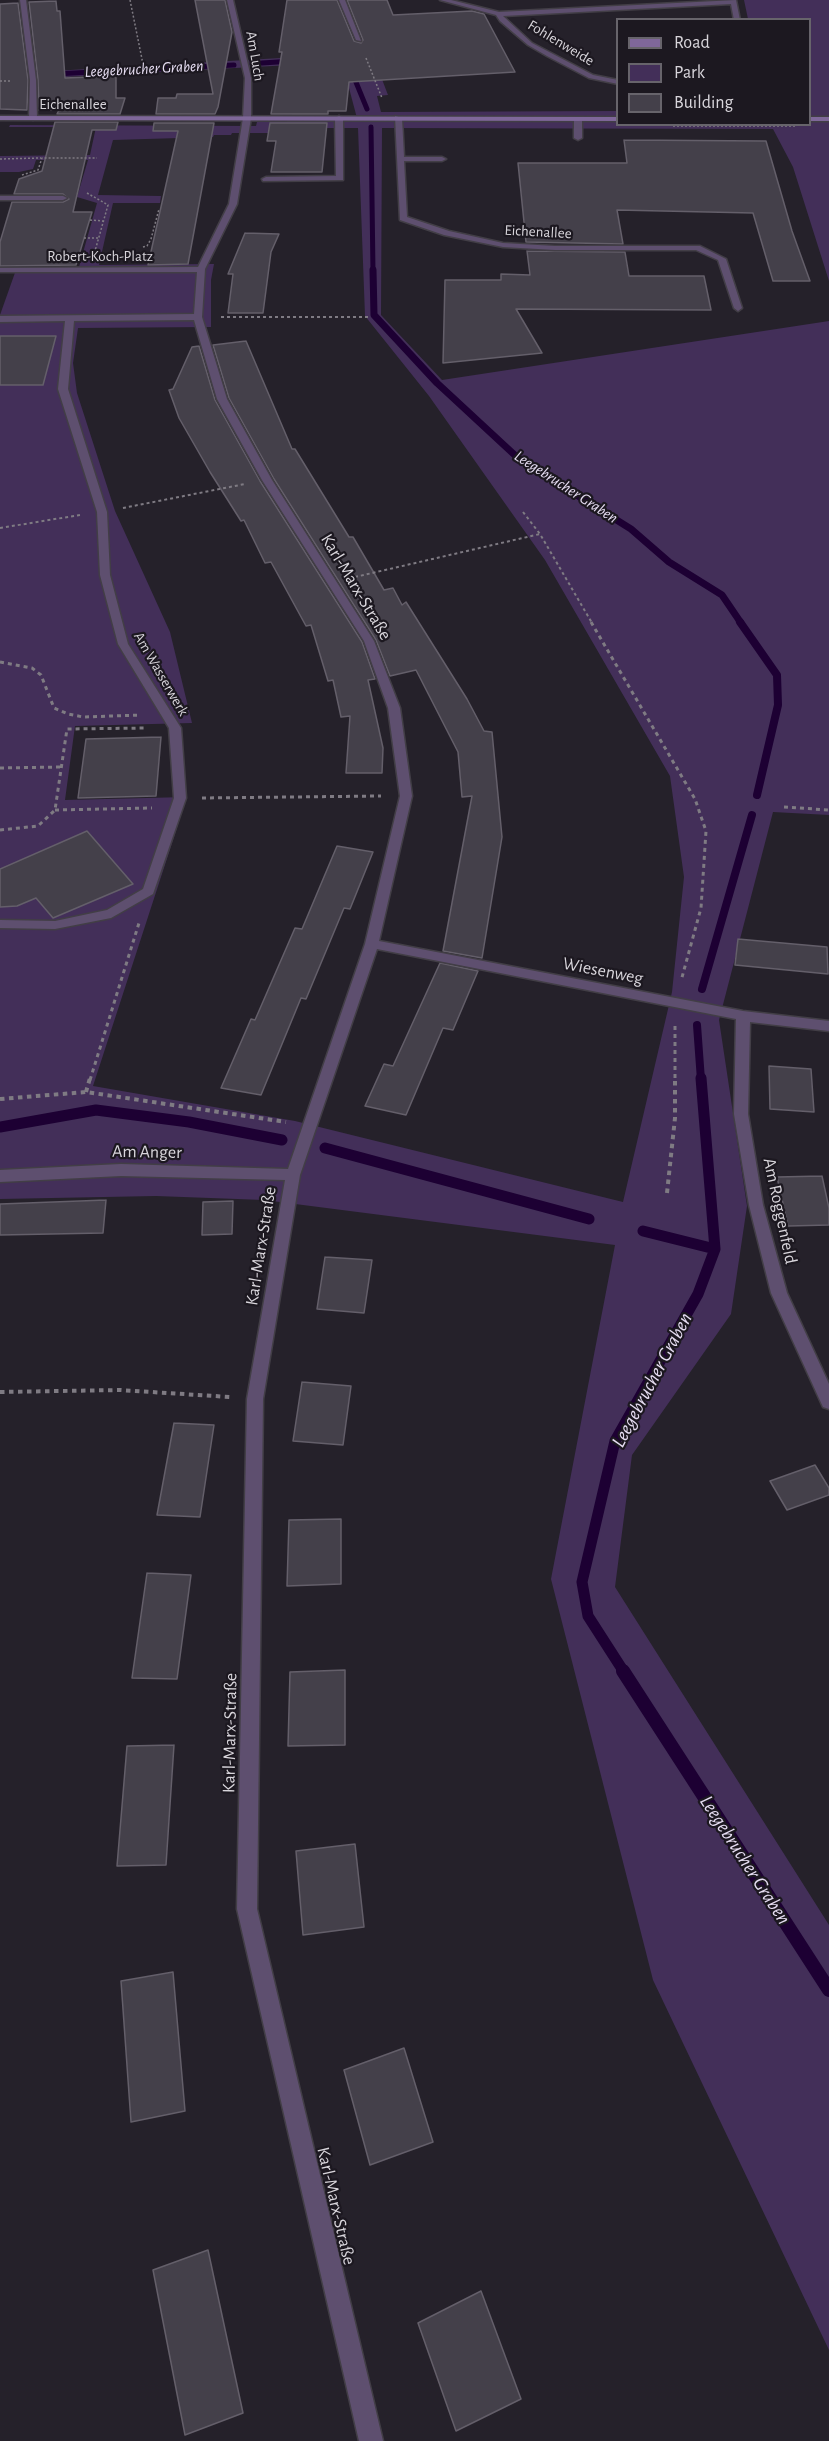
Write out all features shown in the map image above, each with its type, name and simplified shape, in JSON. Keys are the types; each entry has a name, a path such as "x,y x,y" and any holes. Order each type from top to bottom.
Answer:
{"street":[{"path":"23,0 33,80 33,118"},
{"name":"Am Luch","path":"230,0 248,78 247,118"},
{"path":"342,0 359,40"},
{"name":"Fohlenweide","path":"443,0 499,14 733,1 737,18"},
{"path":"582,0 589,9"},
{"name":"Fohlenweide","path":"499,14 502,20 530,44 549,56 591,77 616,82"},
{"name":"Eichenallee","path":"0,118 616,119"},
{"name":"Karl-Marx-Straße","path":"247,118 233,204 201,269 198,317 222,399 267,480 369,641 394,708 406,796 372,944 292,1175 255,1399 247,1909 370,2441"},
{"path":"266,179 340,178 339,118"},
{"name":"Eichenallee","path":"398,118 401,159 400,199 403,218 447,233 503,245 555,248 697,248 722,259 738,308"},
{"path":"578,119 578,138"},
{"path":"811,119 829,119"},
{"path":"401,159 442,159"},
{"path":"0,198 63,198"},
{"name":"Robert-Koch-Platz","path":"0,270 201,269"},
{"path":"0,319 198,317"},
{"name":"Am Wasserwerk","path":"70,318 63,389 102,512 105,575 123,645 175,728 178,803 149,891"},
{"path":"0,924 55,925 111,914 149,891"},
{"name":"Wiesenweg","path":"372,944 675,1004 743,1016 829,1026"},
{"name":"Am Roggenfeld","path":"743,1016 741,1114 756,1205 779,1293 829,1402"},
{"name":"Am Anger","path":"0,1176 121,1170 292,1175"}],"path":[{"path":"130,0 143,64"},
{"path":"359,40 382,95 384,118"},
{"path":"673,126 800,126"},
{"path":"12,175 24,175 38,170 42,158"},
{"path":"0,159 97,158"},
{"path":"87,193 108,205 90,270"},
{"path":"129,270 131,251 147,246 159,209"},
{"path":"90,220 103,221"},
{"path":"84,238 98,238"},
{"path":"198,317 370,317"},
{"path":"0,528 102,512 267,480"},
{"path":"523,512 540,534 695,799 706,831 702,908 675,1004 675,1118 667,1193"},
{"path":"331,582 540,534"},
{"path":"0,662 32,668 41,675 54,708 68,714 128,716 166,713"},
{"path":"0,830 38,826 55,810 68,729 175,728"},
{"path":"0,768 62,767"},
{"path":"55,810 178,803 406,796"},
{"path":"784,807 829,810"},
{"path":"86,1092 149,891"},
{"path":"0,1100 86,1092 308,1126"},
{"path":"0,1392 120,1390 255,1399"}],"green space":[{"path":"744,0 829,0 829,281 793,167 773,129 382,128 381,315 442,380 829,321 829,815 773,812 719,1020 747,1206 731,1314 632,1455 615,1587 829,1925 829,2350 653,1980 551,1579 615,1245 264,1200 156,1196 0,1199 0,315 17,267 79,267 97,203 77,197 88,160 36,160 33,169 0,172 0,156 90,155 96,127 9,127 10,125 256,126 257,122 358,122 345,73 311,64 25,79 0,74 316,56 352,41 367,40 388,95 377,96 381,112 616,111 616,126 811,126 811,18 748,18","holes":["276,128 358,128 365,316 429,396 545,560 670,776 684,877 672,992 623,1202 295,1121 93,1086 187,797 65,800 75,726 192,723 170,632 115,511 77,393 73,363 78,328 211,327 211,280 214,264 99,265 113,203 160,203 161,196 98,195 113,140 213,137 232,133 275,133"]}],"building":[{"path":"195,0 225,0 232,32 218,107 215,114 156,114 158,98 176,98 177,94 213,94"},
{"path":"287,0 337,0 354,41 361,43 363,40 347,0 387,0 393,15 472,11 484,14 515,72 349,82 346,111 328,111 328,114 271,114 282,52 279,52"},
{"path":"56,1 57,11 60,11 65,78 116,76 116,98 125,98 120,114 57,114 59,110 39,110 29,2"},
{"path":"18,3 28,80 27,110 0,109 0,4"},
{"path":"55,122 118,122 116,130 92,130 73,212 92,212 76,265 0,266 0,242 12,202 63,202 69,199 63,194 14,194 19,179 42,171"},
{"path":"154,123 214,123 188,264 148,265 178,131 153,131"},
{"path":"270,123 327,123 322,172 271,172 276,141 267,141"},
{"path":"624,140 766,141 792,231 810,281 773,281 753,213 617,210 623,244 526,242 518,163 627,163"},
{"path":"245,233 279,234 271,252 263,313 228,313 233,274 228,274"},
{"path":"527,251 625,252 629,276 704,276 711,310 516,309 542,353 443,363 445,280 501,280 501,274 530,275"},
{"path":"0,336 56,336 43,385 0,385"},
{"path":"246,341 292,449 295,449 349,537 353,537 384,590 393,588 402,605 406,602 467,699 484,731 492,732 502,837 482,958 443,951 472,796 462,797 458,752 416,670 390,676 376,640 274,479 229,398 213,345"},
{"path":"199,346 215,400 260,481 362,642 375,679 368,680 383,748 382,773 346,773 350,716 341,717 333,680 328,681 311,625 306,626 271,562 265,563 244,520 241,521 179,418 169,390 173,389 192,347"},
{"path":"161,737 156,796 78,798 86,739"},
{"path":"87,831 133,884 53,918 36,898 17,906 0,907 0,869"},
{"path":"337,846 373,852 350,909 344,908 306,999 301,998 261,1095 221,1088 251,1019 255,1020 295,928 302,929"},
{"path":"738,939 827,947 828,974 735,965"},
{"path":"440,963 478,971 453,1030 443,1028 406,1115 365,1106 384,1064 393,1066"},
{"path":"769,1066 811,1069 814,1112 770,1109"},
{"path":"822,1176 829,1208 829,1225 788,1226 777,1177"},
{"path":"106,1200 103,1233 0,1235 0,1204"},
{"path":"233,1201 232,1234 202,1235 203,1202"},
{"path":"325,1257 372,1260 364,1313 317,1309"},
{"path":"302,1382 351,1386 343,1445 293,1441"},
{"path":"174,1423 214,1425 200,1517 157,1515"},
{"path":"815,1465 829,1488 829,1495 787,1510 770,1481"},
{"path":"341,1519 341,1584 287,1586 289,1520"},
{"path":"147,1573 191,1575 177,1679 132,1678"},
{"path":"345,1670 345,1745 288,1746 290,1672"},
{"path":"174,1745 166,1865 117,1866 127,1746"},
{"path":"355,1844 364,1927 303,1935 296,1851"},
{"path":"173,1972 185,2111 131,2122 121,1981"},
{"path":"404,2048 433,2142 370,2165 344,2070"},
{"path":"208,2250 243,2413 185,2435 153,2270"},
{"path":"481,2291 521,2399 456,2431 418,2323"}],"waterway":[{"name":"Leegebrucher Graben","path":"262,63 293,61"},
{"name":"Leegebrucher Graben","path":"54,74 234,65"},
{"name":"Leegebrucher Graben","path":"351,70 367,109"},
{"name":"Leegebrucher Graben","path":"371,127 373,272"},
{"name":"Leegebrucher Graben","path":"373,270 374,315 437,383 519,459 631,529 669,562 722,595 741,623"},
{"name":"Leegebrucher Graben","path":"740,622 777,675 778,705 757,795"},
{"name":"Leegebrucher Graben","path":"702,989 752,815"},
{"name":"Leegebrucher Graben","path":"697,1025 701,1080"},
{"name":"Leegebrucher Graben","path":"701,1078 715,1249"},
{"path":"0,1127 96,1110 189,1122 282,1140"},
{"path":"325,1148 589,1219"},
{"path":"643,1231 715,1249"},
{"name":"Leegebrucher Graben","path":"624,1672 588,1616 582,1582 615,1441 698,1294 715,1249"},
{"name":"Leegebrucher Graben","path":"623,1671 829,1990"}]}
